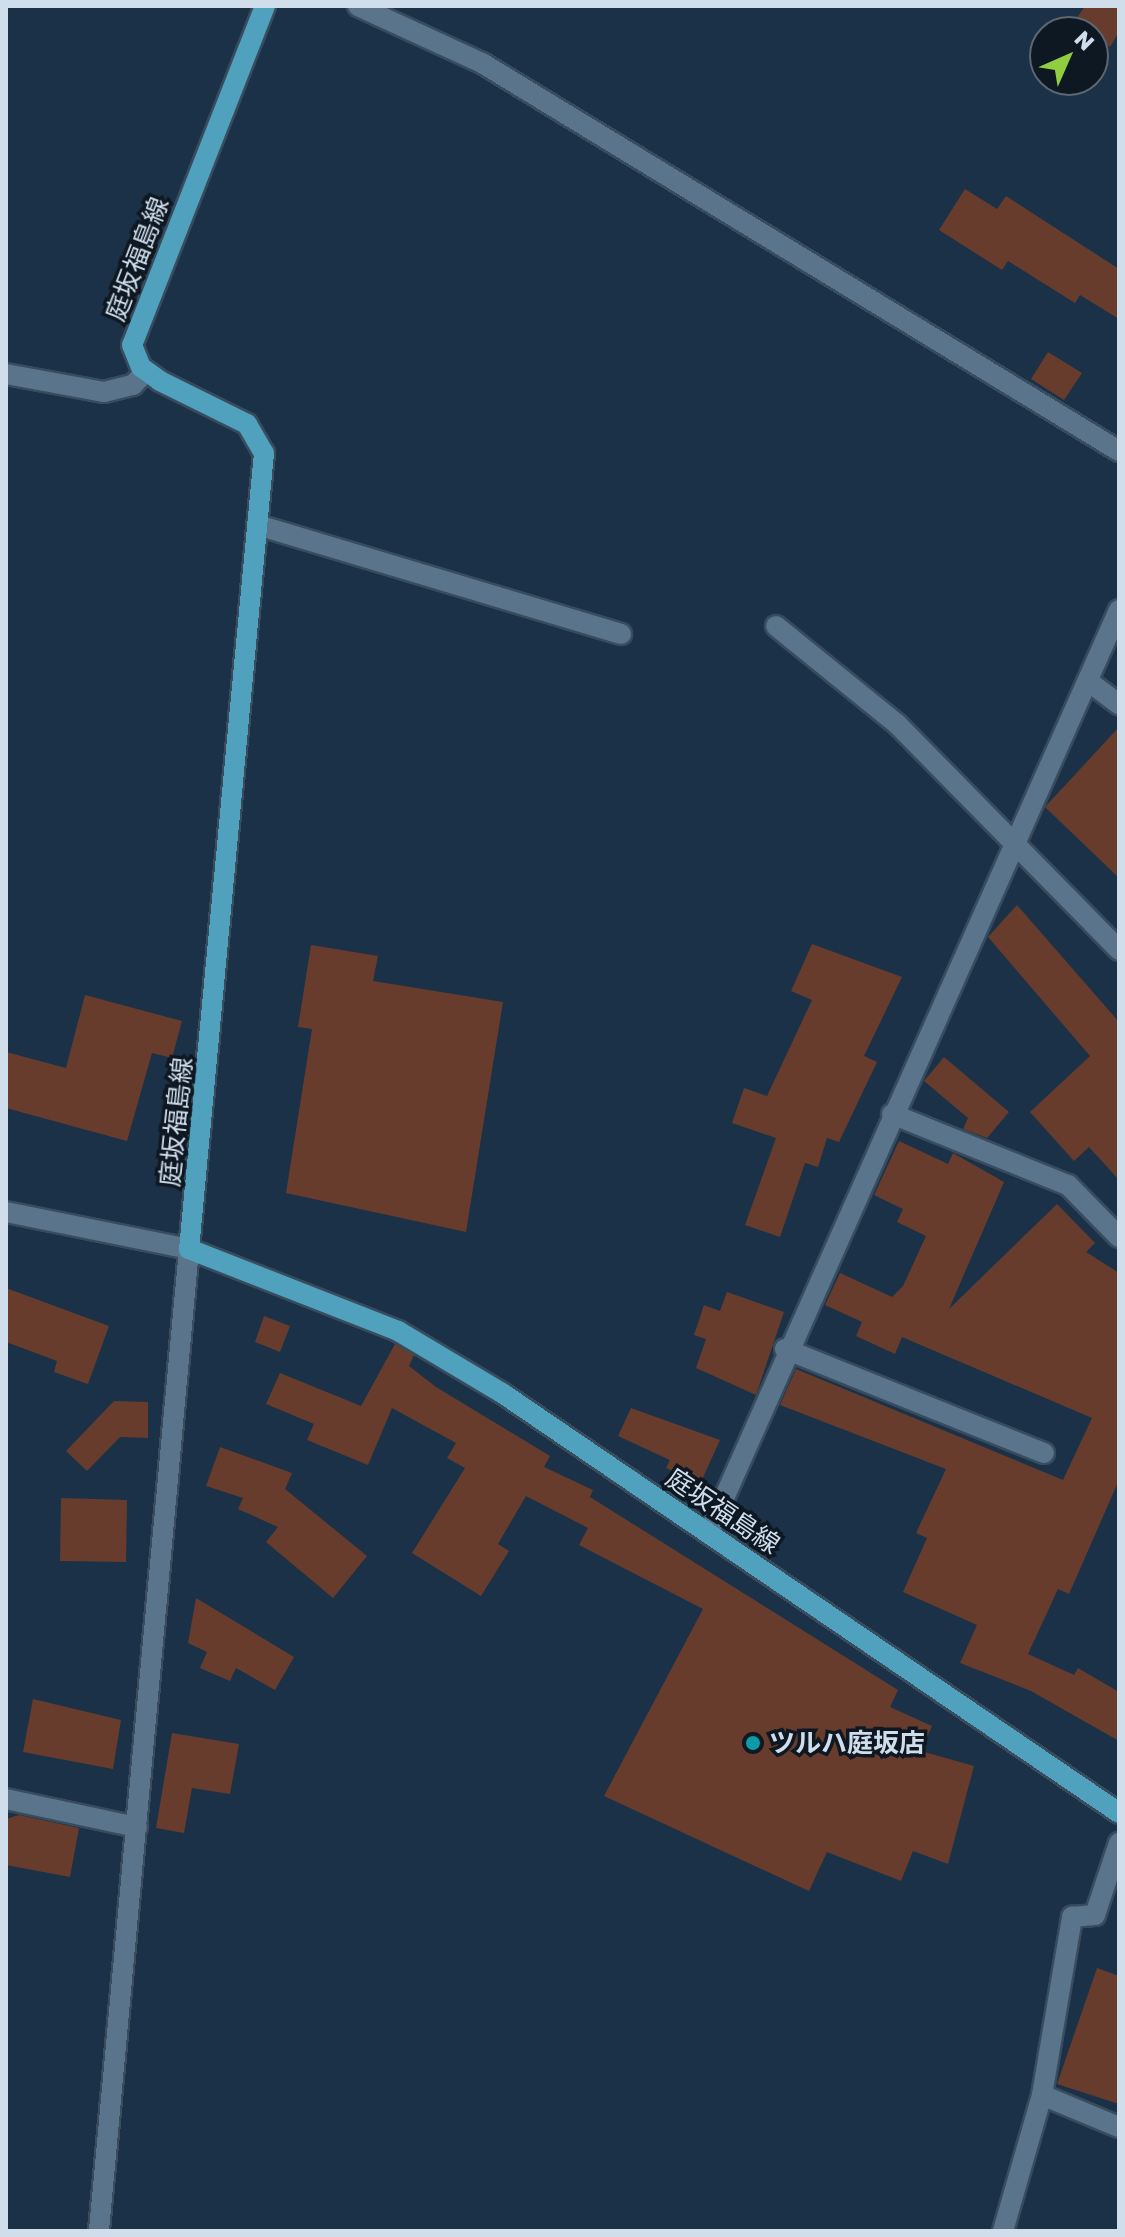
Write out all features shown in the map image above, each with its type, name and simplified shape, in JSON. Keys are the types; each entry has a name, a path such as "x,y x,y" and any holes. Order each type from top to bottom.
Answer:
{"main road":[{"name":"庭坂福島線","path":"265,6 137,324 134,354 146,371 247,424 259,438 261,526 189,1249 398,1331 709,1532 1119,1813"}],"street":[{"path":"358,6 482,63 1119,451"},
{"path":"6,374 104,392 133,385 146,371"},
{"path":"261,526 621,634"},
{"path":"709,1532 785,1349 1119,610"},
{"path":"776,626 855,685 1017,838 1119,950"},
{"path":"1088,681 1119,704"},
{"path":"892,1114 1068,1185 1119,1237"},
{"path":"6,1212 189,1249 99,2231"},
{"path":"785,1349 1044,1453"},
{"path":"6,1799 137,1827"},
{"path":"1003,2231 1042,2095 1072,1917 1095,1915 1119,1843"},
{"path":"1042,2095 1119,2127"}],"building":[{"path":"1085,6 1119,6 1119,32 1110,47 1109,16 1078,16"},
{"path":"965,189 997,209 1006,196 1119,269 1119,319 1080,295 1075,303 1008,261 1002,270 939,230"},
{"path":"1048,352 1082,373 1064,400 1031,379"},
{"path":"1119,727 1119,878 1045,807"},
{"path":"1017,905 1119,1022 1119,1180 1089,1147 1074,1161 1030,1112 1090,1056 988,937"},
{"path":"812,944 902,977 864,1056 877,1062 839,1142 827,1138 818,1167 805,1163 780,1237 745,1225 776,1138 732,1123 744,1088 767,1096 812,1000 791,991"},
{"path":"311,945 378,956 373,981 503,1002 466,1232 286,1193 312,1029 298,1027"},
{"path":"85,995 182,1021 172,1058 152,1053 127,1141 6,1108 6,1052 66,1068"},
{"path":"944,1057 1009,1112 987,1138 963,1129 968,1118 924,1081"},
{"path":"899,1141 948,1164 953,1153 1004,1182 949,1309 1057,1204 1095,1243 1086,1252 1119,1273 1119,1480 1069,1594 1058,1589 1028,1654 1074,1675 1078,1668 1119,1692 1119,1741 1031,1691 960,1663 977,1625 903,1592 927,1538 916,1533 946,1469 780,1405 796,1369 1063,1480 1092,1418 902,1337 895,1354 856,1336 862,1322 825,1305 840,1273 892,1297 903,1286 926,1236 897,1222 903,1209 874,1195"},
{"path":"6,1288 109,1326 88,1384 54,1372 57,1361 6,1342"},
{"path":"727,1292 784,1312 756,1395 696,1368 706,1339 694,1335 704,1305 720,1311"},
{"path":"264,1316 290,1326 280,1352 255,1342"},
{"path":"395,1344 414,1355 409,1366 436,1387 550,1456 544,1467 593,1490 590,1497 898,1690 890,1707 932,1726 921,1751 974,1766 948,1864 913,1851 901,1881 827,1852 809,1891 604,1796 703,1609 579,1545 588,1528 526,1496 498,1544 509,1551 481,1596 412,1553 465,1468 447,1458 456,1443 392,1408 368,1465 307,1440 314,1424 266,1404 280,1373 361,1406"},
{"path":"114,1401 148,1402 148,1438 120,1437 87,1471 66,1451"},
{"path":"631,1408 720,1440 700,1484 666,1468 670,1460 618,1436"},
{"path":"220,1447 292,1473 285,1489 367,1556 333,1598 266,1542 278,1527 238,1509 243,1498 206,1486"},
{"path":"61,1498 127,1500 126,1562 60,1561"},
{"path":"196,1598 294,1657 275,1690 236,1668 230,1681 200,1668 207,1652 188,1643"},
{"path":"33,1699 121,1720 113,1769 23,1752"},
{"path":"172,1733 239,1744 230,1794 192,1788 184,1833 156,1828"},
{"path":"19,1815 79,1828 70,1877 6,1865 6,1819"},
{"path":"1097,1968 1119,1976 1119,2104 1057,2084"}],"place":[{"name":"ツルハ庭坂店","path":"753,1743"}]}
